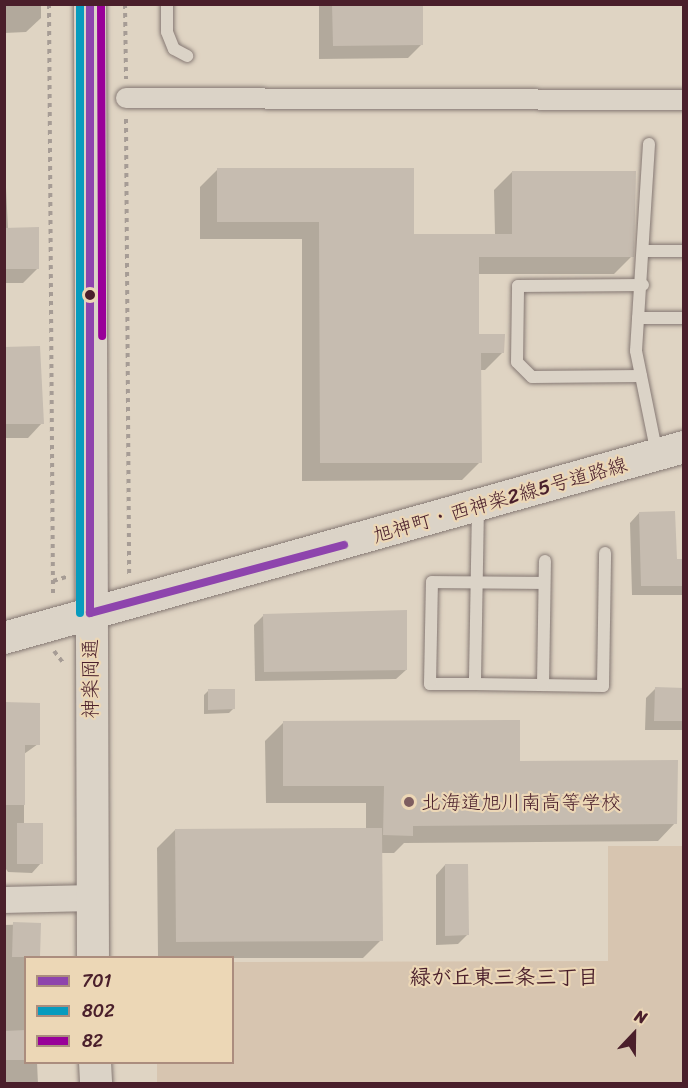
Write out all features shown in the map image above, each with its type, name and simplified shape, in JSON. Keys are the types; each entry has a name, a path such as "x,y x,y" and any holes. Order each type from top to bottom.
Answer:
{"street":[{"name":"神楽岡通","path":"90,4 93,295 90,613 93,956"},
{"path":"126,98 684,100"},
{"name":"旭神町・西神楽2線5号道路線","path":"4,638 670,450"},
{"path":"4,900 92,898"},
{"path":"95,1064 96,1083"}],"lane":[{"path":"167,4 167,32 174,48 187,56"},
{"path":"649,144 643,285 636,351 641,376 670,450"},
{"path":"645,251 684,251"},
{"path":"641,376 532,377 517,362 518,286 643,285"},
{"path":"638,318 684,318"},
{"path":"475,684 478,506"},
{"path":"544,583 432,582 430,684 603,686 605,553"},
{"path":"543,685 545,561"}],"path":[{"path":"49,4 52,649 69,670"},
{"path":"125,4 129,602"}],"shaded area":[{"path":"608,846 683,846 683,1083 157,1083 157,1064 234,1064 234,962 608,961"}],"building":[{"path":"332,4 423,4 423,45 333,46"},
{"path":"217,168 414,168 414,234 512,234 512,171 636,171 634,257 479,257 479,334 505,334 504,353 481,353 482,463 320,463 319,222 217,222"},
{"path":"39,227 39,269 4,269 4,228"},
{"path":"40,346 44,424 4,424 4,347"},
{"path":"675,511 677,559 683,559 683,586 641,586 639,512"},
{"path":"407,610 407,670 264,672 263,614"},
{"path":"655,687 684,688 684,721 654,721"},
{"path":"208,689 235,689 235,709 208,710"},
{"path":"4,702 40,703 40,745 25,745 25,805 4,805"},
{"path":"520,720 520,761 678,760 677,824 413,826 413,836 383,835 384,786 283,786 283,721"},
{"path":"17,823 43,823 43,864 17,864"},
{"path":"382,828 383,941 176,942 175,829"},
{"path":"445,864 468,864 469,935 445,936"},
{"path":"13,922 41,923 40,956 12,957"},
{"path":"24,1030 24,1060 4,1060 4,1031"}],"transit line":[{"name":"802","path":"80,4 80,613"},
{"name":"701","path":"90,4 90,613 344,545"},
{"name":"82","path":"101,4 102,336"}],"place":[{"name":"北海道旭川南高等学校","path":"409,802"}],"district":[{"name":"緑が丘東三条三丁目","path":"504,977"}]}
